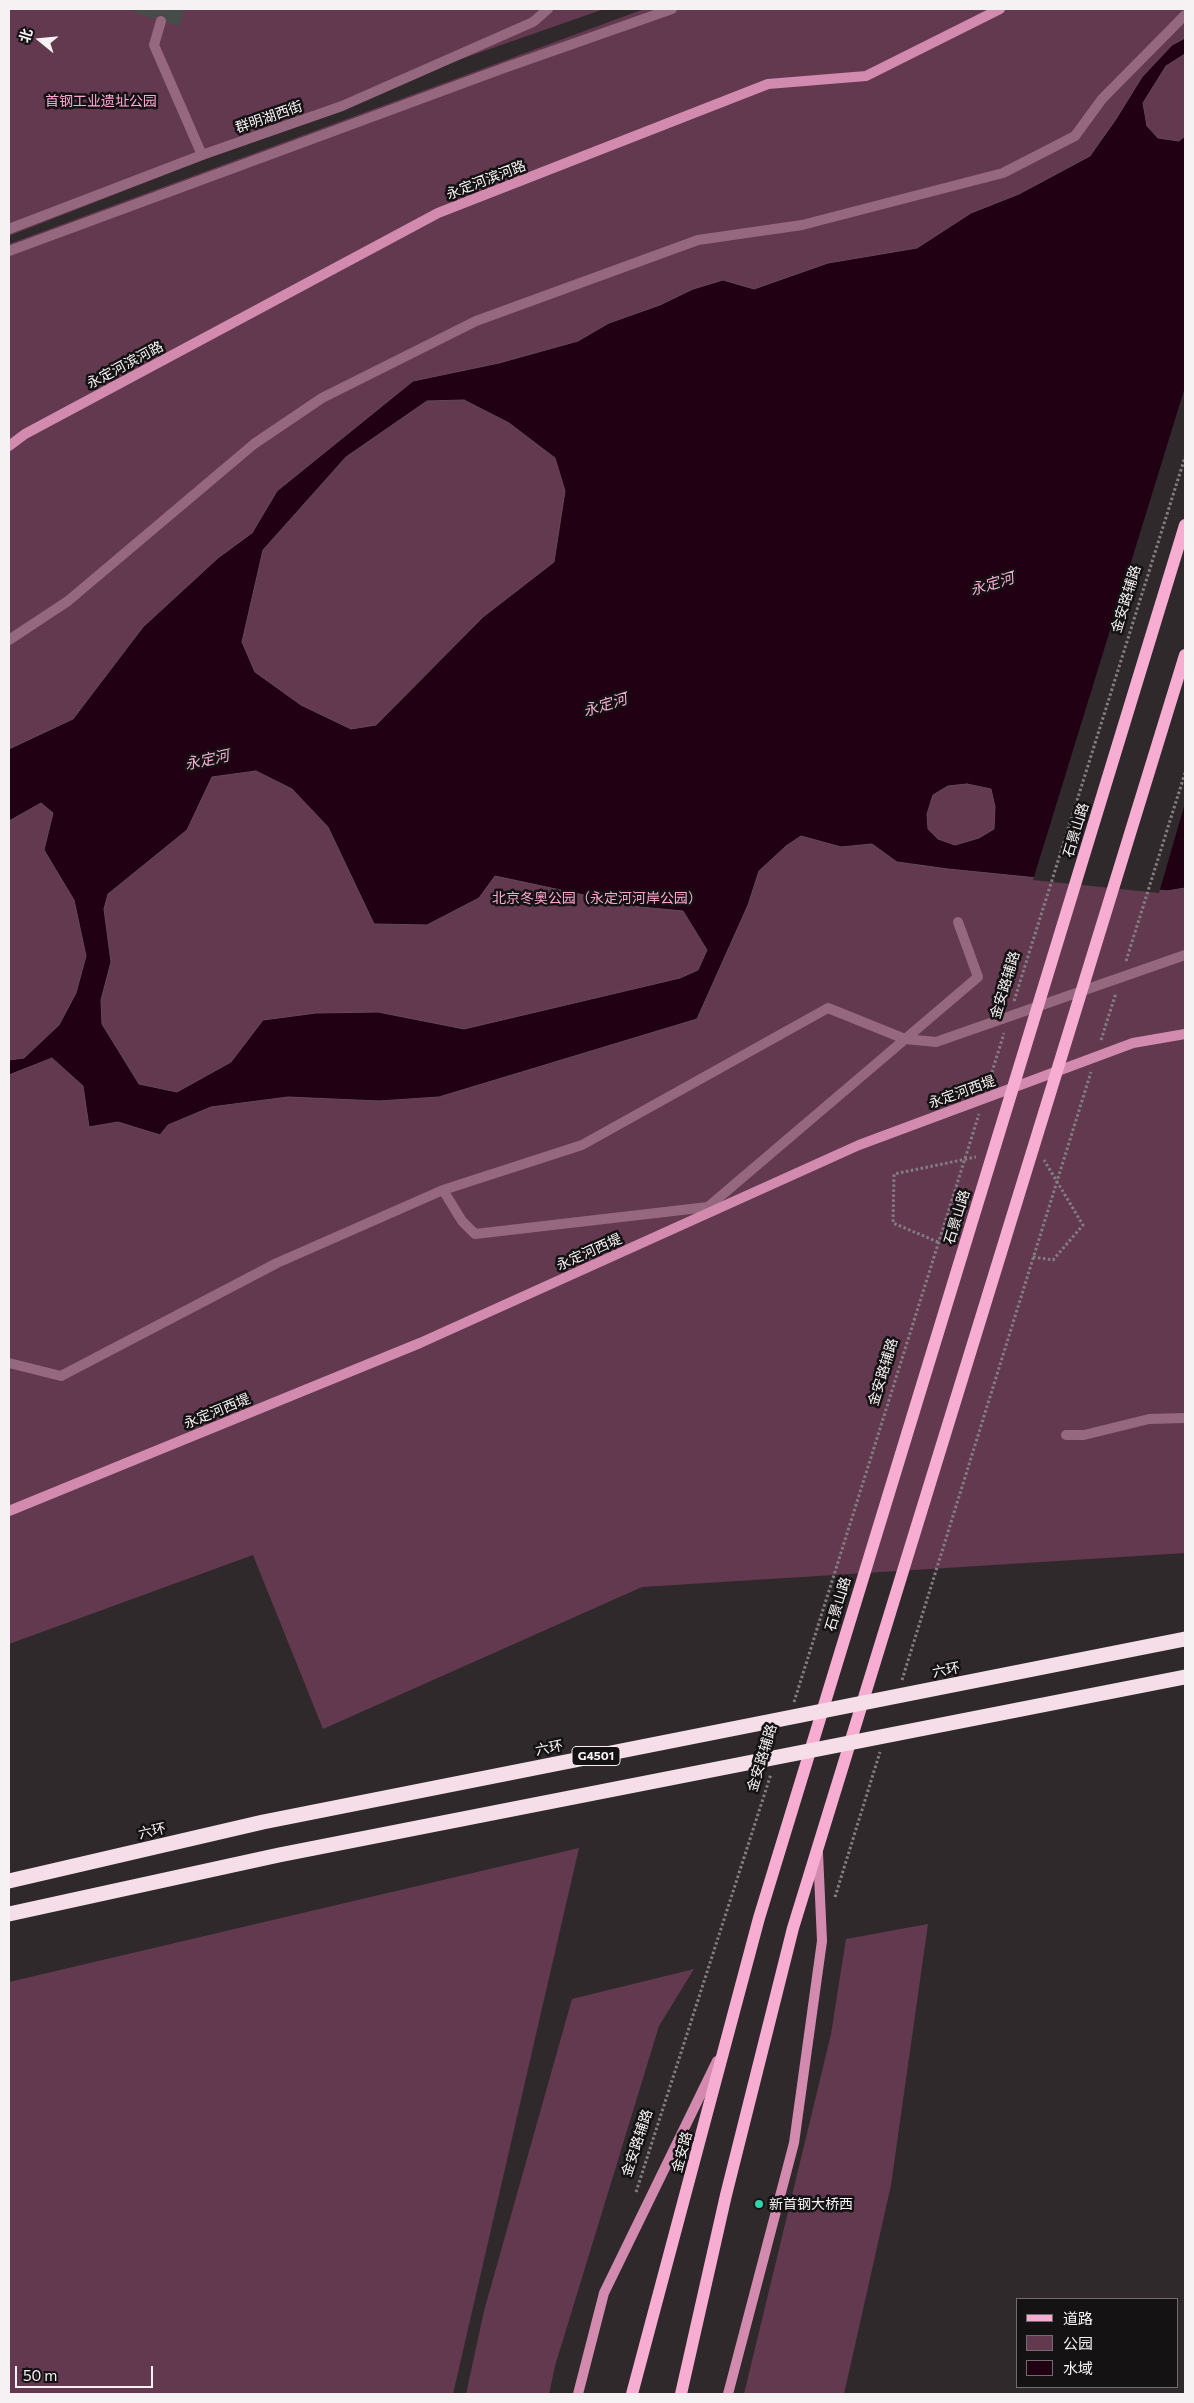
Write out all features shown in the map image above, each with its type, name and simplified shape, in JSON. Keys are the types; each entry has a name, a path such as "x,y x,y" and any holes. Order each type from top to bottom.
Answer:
{"highway":[{"name":"六环","path":"9,1881 263,1822 1185,1639"},
{"path":"9,1914 279,1855 1185,1677"}],"main road":[{"name":"石景山路","path":"759,1918 1185,525"},
{"path":"681,2394 726,2195 793,1928 1185,655"},
{"name":"金安路","path":"632,2394 759,1918"}],"street":[{"path":"533,22 535,9"},
{"name":"群明湖西街","path":"9,229 202,155 342,106 533,22 548,9"},
{"path":"9,251 504,68 672,9"},
{"name":"永定河滨河路","path":"9,446 42,425 438,213 768,84 866,76 1000,9"},
{"path":"9,640 68,601 254,444 322,398 476,321 698,240 802,224 1003,173 1075,136 1102,99 1185,15"},
{"path":"161,20 154,45 202,155"},
{"path":"443,1190 462,1221 475,1234 710,1209 978,977 958,922"},
{"path":"9,1363 61,1376 277,1263 443,1190 582,1144 828,1008 905,1039 936,1042 1185,954"},
{"name":"永定河西堤","path":"9,1511 420,1343 710,1209 860,1145 1133,1043 1185,1034"},
{"path":"1066,1435 1084,1434 1149,1420 1185,1418"},
{"path":"728,2394 794,2143 822,1941 818,1851"},
{"path":"578,2394 604,2293 727,2042"}],"path":[{"name":"金安路辅路","path":"1013,1006 1185,457"},
{"path":"1126,962 1185,773"},
{"path":"1099,1048 1117,991"},
{"name":"金安路辅路","path":"986,1091 1007,1025"},
{"path":"901,1684 1093,1067"},
{"name":"金安路辅路","path":"792,1708 980,1110"},
{"path":"938,1242 893,1223 894,1174 978,1156"},
{"path":"1033,1256 1053,1260 1083,1225 1042,1158"},
{"path":"834,1903 880,1751"},
{"name":"金安路辅路","path":"636,2193 774,1765"}],"green space":[{"name":"首钢工业遗址公园","path":"9,9 604,9 450,63 9,236"},
{"name":"北京冬奥公园（永定河河岸公园）","path":"644,9 1185,9 1185,1553 642,1587 323,1729 253,1555 9,1644 9,244"},
{"path":"579,1848 453,2394 9,2394 9,1982"},
{"path":"928,1924 891,2185 844,2394 744,2394 831,2034 846,1939"},
{"path":"694,1969 659,2026 555,2366 549,2394 466,2394 484,2311 572,1999"}],"water":[{"name":"永定河","path":"1185,38 1185,54 1166,66 1143,103 1147,126 1158,138 1179,141 1185,136 1185,888 1167,891 948,869 897,862 872,844 841,847 801,836 786,846 759,871 748,905 697,1019 439,1097 379,1101 288,1097 211,1107 168,1125 160,1135 118,1122 89,1127 83,1086 52,1058 9,1075 9,1060 24,1058 59,1025 76,993 86,956 74,900 44,850 53,813 41,803 9,821 9,749 73,719 143,627 218,558 252,533 277,491 413,381 499,363 578,341 609,323 660,305 693,289 723,280 754,289 828,263 917,248 971,213 1019,194 1090,156 1142,77 1172,45","holes":["464,400 509,423 555,458 565,491 554,562 483,617 376,725 351,729 301,705 255,672 242,642 263,550 346,457 427,401","256,771 292,789 328,827 374,924 427,925 479,898 495,876 640,907 683,911 707,950 698,970 680,978 464,1029 378,1012 316,1013 263,1020 231,1062 177,1092 139,1084 102,1024 101,1000 111,962 104,909 108,894 187,830 212,777","967,784 991,789 995,807 994,829 979,838 955,845 938,839 928,829 927,814 933,795 948,786"]}],"pier":[{"path":"1185,387 1185,803 1159,893 1033,880"}],"building":[{"path":"134,9 184,9 179,26 168,23 163,15 159,14 155,19 134,12"}],"place":[{"name":"新首钢大桥西","path":"759,2204"}]}
